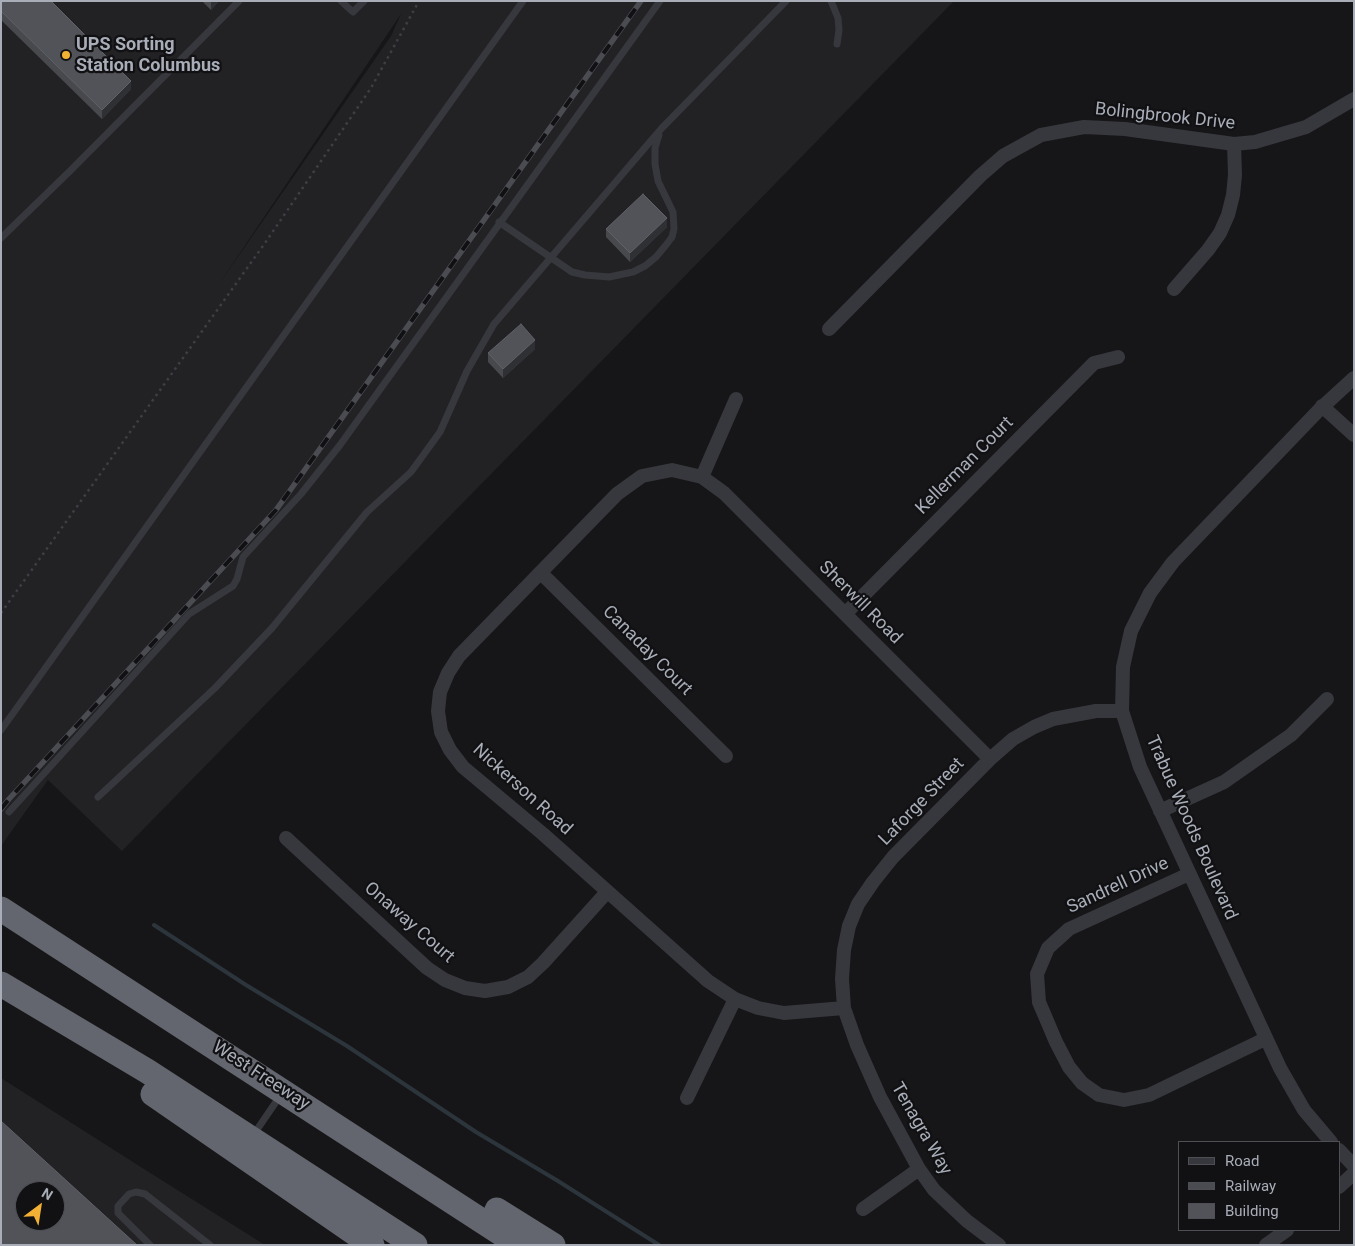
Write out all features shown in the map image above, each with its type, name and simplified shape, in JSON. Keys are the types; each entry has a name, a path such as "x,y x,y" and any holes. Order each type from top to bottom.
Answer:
{"highway":[{"name":"West Freeway","path":"2,909 520,1245"},
{"path":"1,984 147,1070 415,1245"},
{"path":"1,988 372,1245"},
{"path":"283,1091 369,1130 553,1245"}],"street":[{"name":"Bolingbrook Drive","path":"830,329 980,176 1003,156 1041,135 1093,127 1125,129 1234,144 1255,142 1306,128 1354,99"},
{"path":"1174,289 1208,250 1220,233 1228,215 1235,175 1234,144"},
{"name":"Kellerman Court","path":"845,614 1094,363 1118,357"},
{"name":"Trabue Woods Boulevard","path":"1330,1141 1304,1110 1265,1039 1140,767 1122,711 1123,667 1130,631 1150,593 1173,562 1322,406 1354,378"},
{"path":"702,477 736,399"},
{"path":"1322,406 1354,435"},
{"name":"Nickerson Road","path":"702,477 672,470 642,476 617,494 460,656 448,673 440,692 438,711 442,732 450,750 463,767 543,834 708,981 736,999 758,1008 784,1012 844,1008"},
{"name":"Sherwill Road","path":"702,477 724,493 990,759"},
{"name":"Canaday Court","path":"541,573 726,756"},
{"path":"1160,811 1224,782 1291,735 1328,699"},
{"name":"Laforge Street","path":"844,1008 842,979 844,950 849,926 858,904 893,857 990,759 1013,739 1053,719 1096,711 1122,711"},
{"name":"Onaway Court","path":"286,838 427,968 445,980 465,988 484,991 492,990 508,987 528,977 607,892"},
{"name":"Sandrell Drive","path":"1189,874 1069,929 1048,948 1037,974 1039,1002 1056,1042 1069,1067 1082,1084 1099,1095 1124,1100 1148,1095 1265,1039"},
{"path":"687,1098 736,999"},
{"name":"Tenagra Way","path":"844,1008 856,1045 889,1114 919,1169 934,1190 967,1220 999,1245"},
{"path":"1340,1151 1354,1166"},
{"path":"863,1209 919,1169"},
{"path":"1340,1186 1354,1173"},
{"path":"1266,1245 1286,1231"}],"lane":[{"path":"1,238 239,1"},
{"path":"341,1 352,12 364,1"},
{"path":"1,730 523,1"},
{"path":"9,812 189,614 233,586 243,558 301,494 340,445 660,1"},
{"path":"98,797 215,688 272,628 367,512 411,472 440,432 467,371 482,343 513,302 661,129 786,1"},
{"path":"831,1 838,18 837,44"},
{"path":"499,222 572,272 586,275 615,276 633,272 645,266 656,258 672,237 675,221 673,212 658,181 655,164 655,148 661,129"},
{"path":"251,1139 283,1091"},
{"path":"150,1245 118,1213 118,1206 129,1194 136,1192 145,1194 210,1245"}],"path":[{"path":"1,613 265,243 371,88 419,1"}],"shaded area":[{"path":"1,1 954,1 122,851 48,780 1,846","holes":["401,14 391,36 219,284"]},
{"path":"1,1078 144,1169 265,1245 1,1245"}],"building":[{"name":"UPS Sorting Station Columbus","path":"1,1 51,1 131,81 102,110 1,11"},
{"path":"643,194 667,218 630,253 606,229"},
{"path":"521,324 535,340 503,369 488,353"},
{"path":"1,1121 137,1245 1,1245"}],"waterway":[{"path":"154,925 246,985 347,1046 476,1132 659,1245"}],"railway":[{"path":"1,809 276,510 641,1"}],"place":[{"name":"UPS Sorting Station Columbus","path":"66,55"}]}
